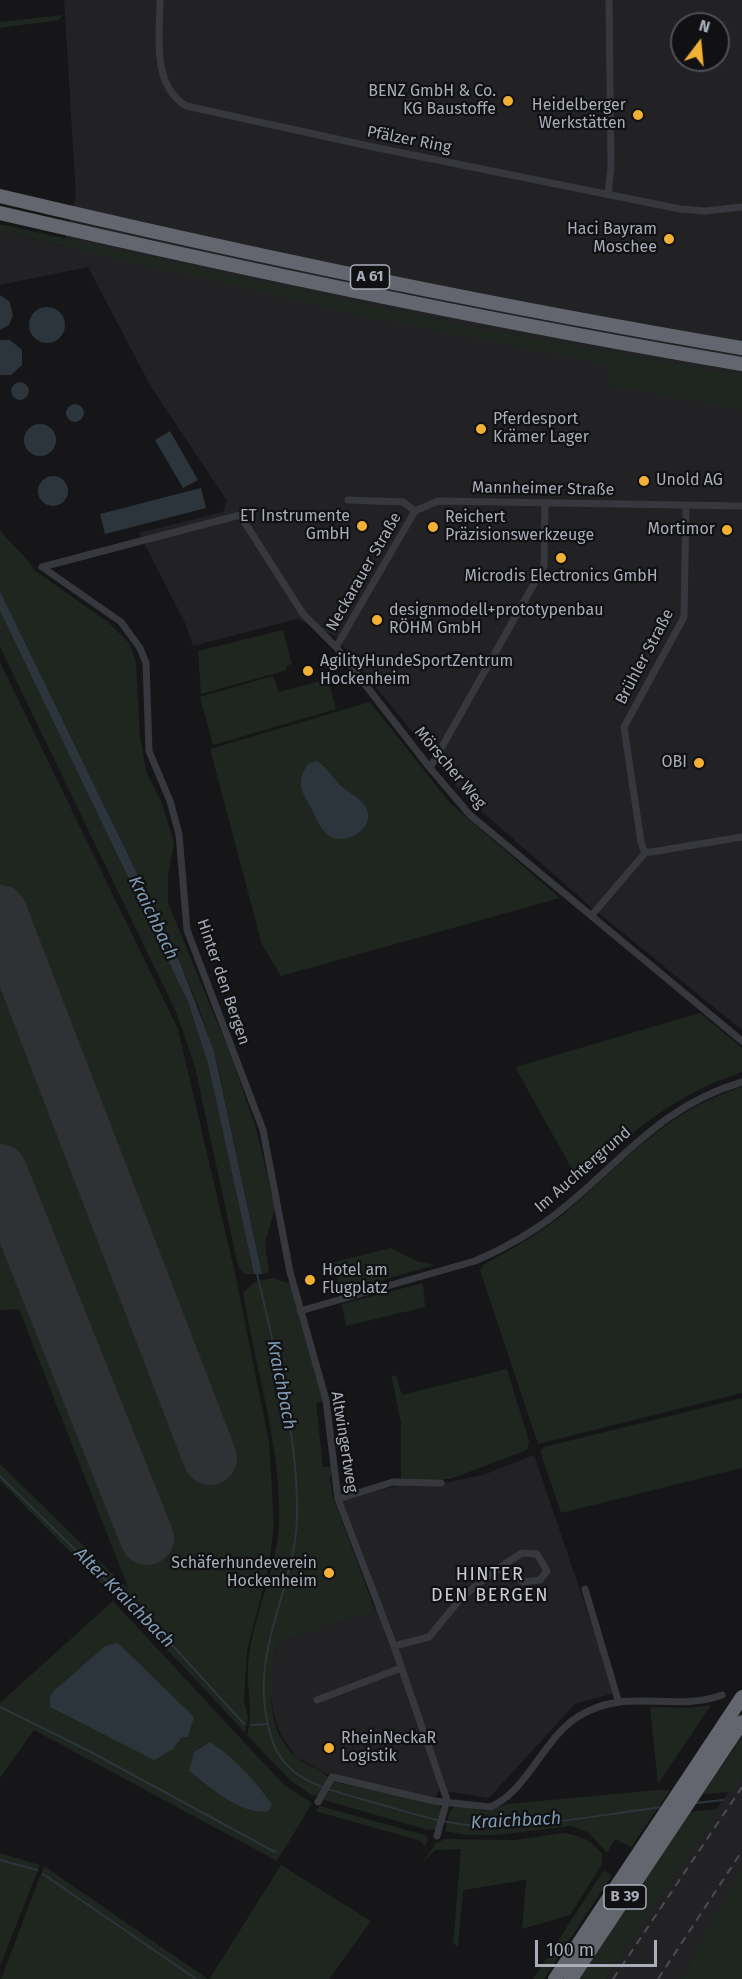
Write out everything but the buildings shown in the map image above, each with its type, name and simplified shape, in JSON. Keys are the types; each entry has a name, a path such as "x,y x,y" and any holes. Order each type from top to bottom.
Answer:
{"highway":[{"name":"A 61","path":"0,196 148,231 374,278 742,348"},
{"name":"A 61","path":"0,213 149,248 365,292 742,364"},
{"name":"B 39","path":"555,1979 742,1697"},
{"name":"B 39","path":"571,1979 742,1722"}],"street":[{"name":"Pfälzer Ring","path":"160,0 163,78 177,100 186,106 608,195 693,210 742,207"},
{"path":"608,195 611,165 609,0"},
{"path":"348,500 403,502 415,511"},
{"name":"Mannheimer Straße","path":"415,511 438,501 742,506"},
{"path":"430,768 544,566 545,503"},
{"name":"Brühler Straße","path":"645,853 641,842 624,727 684,617 686,506"},
{"name":"Neckarauer Straße","path":"336,647 415,511"},
{"name":"Mörscher Weg","path":"240,515 303,614 336,647 430,768 470,815 742,1041"},
{"name":"Hinter den Bergen","path":"240,515 57,561 42,567 121,622 140,648 146,663 149,751 170,801 179,834 186,930 263,1130 290,1272"},
{"path":"592,915 645,853 742,837"},
{"name":"Im Auchtergrund","path":"300,1311 475,1262 501,1250 562,1210 621,1154 670,1116 704,1097 742,1082"},
{"name":"Altwingertweg","path":"290,1272 326,1400 338,1498 394,1646 447,1800"},
{"path":"338,1498 393,1482 441,1483"},
{"path":"394,1646 429,1637 462,1597 497,1569 522,1552 537,1554 547,1571 540,1580 523,1582 507,1570 497,1569"},
{"path":"585,1589 618,1700"},
{"path":"316,1700 401,1668"},
{"path":"318,1802 326,1783 332,1777 434,1801 447,1800 490,1807 498,1804 567,1725 580,1715 618,1700 673,1703 706,1701 722,1695"},
{"path":"438,1832 447,1800"}],"shaded area":[{"path":"64,0 742,0 742,1030 591,907 463,795 335,636 297,619 193,646 186,625 139,533 223,512 227,501 151,387 88,267 0,285 0,231 63,246 76,195"},
{"path":"63,15 59,20 0,28 0,22"},
{"path":"0,224 454,324 742,376 742,410 610,385 605,364 364,316 0,231"},
{"path":"0,530 34,570 108,622 130,644 136,663 140,736 146,771 162,803 174,843 168,876 168,903 230,1053 256,1128 275,1209 265,1243 269,1272 262,1274 217,1063 199,1008 179,960 0,591"},
{"path":"0,611 188,1002 208,1064 254,1274 244,1274 238,1266 195,1067 177,1014 0,647"},
{"path":"283,630 292,664 286,666 287,670 201,694 198,651"},
{"path":"0,662 178,1029 236,1278 269,1442 274,1524 269,1564 247,1651 244,1700 248,1718 245,1733 184,1667 0,1481 0,1464 129,1590 19,1309 0,1310"},
{"path":"273,676 279,692 328,679 336,709 213,745 200,697"},
{"path":"370,702 450,803 560,898 281,976 262,945 210,749"},
{"path":"700,1013 742,1048 742,1072 694,1092 673,1104 635,1132 579,1182 515,1067"},
{"path":"742,1087 742,1393 538,1444 480,1270 483,1265 533,1236 561,1216 666,1125 714,1097"},
{"path":"391,1248 416,1261 435,1265 340,1292 334,1262"},
{"path":"274,1278 290,1284 323,1401 316,1403 323,1467 332,1467 330,1480 333,1497 375,1610 277,1643 271,1688 274,1718 285,1746 304,1763 328,1777 318,1795 313,1796 291,1781 247,1735 250,1717 248,1663 274,1560 279,1525 279,1496 267,1408 243,1292 256,1281"},
{"path":"423,1283 425,1307 346,1326 342,1304"},
{"path":"507,1369 529,1441 527,1450 450,1479 401,1480 401,1423 391,1375 396,1376 402,1395"},
{"path":"742,1398 742,1468 561,1513 540,1451 544,1447"},
{"path":"534,1455 615,1693 575,1704 489,1798 439,1790 435,1799 325,1773 296,1757 281,1735 273,1713 270,1685 277,1643 379,1608 341,1499 406,1484 439,1484 483,1475"},
{"path":"113,1601 284,1785 312,1803 277,1861 34,1730 0,1778 0,1703"},
{"path":"711,1705 658,1784 650,1707 688,1708"},
{"path":"742,1737 742,1778 733,1792 703,1794"},
{"path":"742,1778 742,1869 682,1979 606,1979 710,1823 708,1821 730,1790 733,1791"},
{"path":"330,1781 439,1804 441,1809 436,1829 428,1830 324,1800"},
{"path":"670,1790 631,1847 615,1839 607,1853 588,1832 571,1826 496,1835 465,1835 445,1831 450,1811 456,1806 486,1811 508,1804"},
{"path":"320,1806 425,1835 428,1838 425,1847 421,1841 315,1811"},
{"path":"717,1809 709,1821 711,1823 606,1979 580,1979 690,1812"},
{"path":"563,1833 585,1839 602,1854 602,1864 570,1915 522,1929 526,1880 463,1890 458,1946 453,1944 461,1849 435,1850 422,1863 436,1843 445,1839 515,1840"},
{"path":"0,1853 40,1865 0,1966"},
{"path":"281,1865 371,1921 329,1979 210,1978"},
{"path":"44,1866 208,1979 1,1979"},
{"path":"742,1869 742,1979 682,1979 734,1882"},
{"path":"604,1870 612,1875 544,1979 533,1979"}],"water":[{"path":"0,295 9,301 13,315 9,325 0,330"},
{"path":"47,307 60,312 65,325 60,338 47,343 34,338 29,325 34,312"},
{"path":"0,340 10,340 22,350 22,365 11,375 0,375"},
{"path":"16,382 24,382 29,387 27,398 16,400 11,395 11,387"},
{"path":"71,404 79,404 84,409 82,420 71,422 66,417 66,409"},
{"path":"40,424 51,429 56,440 51,451 40,456 29,451 24,440 29,429"},
{"path":"170,431 198,480 183,488 155,440"},
{"path":"53,476 64,480 68,491 64,502 53,506 42,502 38,491 42,480"},
{"path":"201,488 206,508 105,534 100,514"},
{"path":"0,591 179,960 214,1051 262,1274 254,1274 208,1064 188,1002 0,611"},
{"path":"317,761 366,808 368,820 361,831 355,835 341,839 334,838 325,832 316,819 302,791 301,781 309,763"},
{"path":"118,1643 194,1717 188,1737 182,1737 173,1749 154,1760 50,1707 50,1696 55,1690 105,1646"},
{"path":"210,1742 228,1755 252,1778 272,1805 268,1811 247,1809 236,1804 189,1771 194,1752"}],"waterway":[{"name":"Kraichbach","path":"257,1273 290,1426 297,1488 295,1541 272,1630 264,1675 268,1724 274,1744 283,1760 310,1782 327,1789 427,1817 469,1825 527,1824 663,1807"},
{"name":"Alter Kraichbach","path":"0,1476 175,1648 244,1724"},
{"path":"0,1707 89,1751 275,1852"},
{"name":"Alter Kraichbach","path":"252,1725 268,1724"},
{"name":"Kraichbach","path":"696,1803 723,1800"},
{"path":"0,1860 37,1870"},
{"path":"43,1874 196,1979"}],"runway":[{"path":"0,912 210,1458"},
{"path":"0,1171 147,1538"}],"railway":[{"path":"613,1979 742,1787"},
{"path":"658,1979 742,1851"}],"place":[{"name":"BENZ GmbH & Co. KG Baustoffe","path":"508,101"},
{"name":"Heidelberger Werkstätten","path":"638,115"},
{"name":"Haci Bayram Moschee","path":"669,239"},
{"name":"Pferdesport Krämer Lager","path":"481,429"},
{"name":"Unold AG","path":"644,481"},
{"name":"ET Instrumente GmbH","path":"362,526"},
{"name":"Reichert Präzisionswerkzeuge","path":"433,527"},
{"name":"Mortimor","path":"727,530"},
{"name":"Microdis Electronics GmbH","path":"561,558"},
{"name":"designmodell+prototypenbau RÖHM GmbH","path":"377,620"},
{"name":"AgilityHundeSportZentrum Hockenheim","path":"308,671"},
{"name":"OBI","path":"699,763"},
{"name":"Hotel am Flugplatz","path":"310,1280"},
{"name":"Schäferhundeverein Hockenheim","path":"329,1573"},
{"name":"RheinNeckaR Logistik","path":"329,1748"}],"district":[{"name":"HINTER DEN BERGEN","path":"490,1585"}]}
